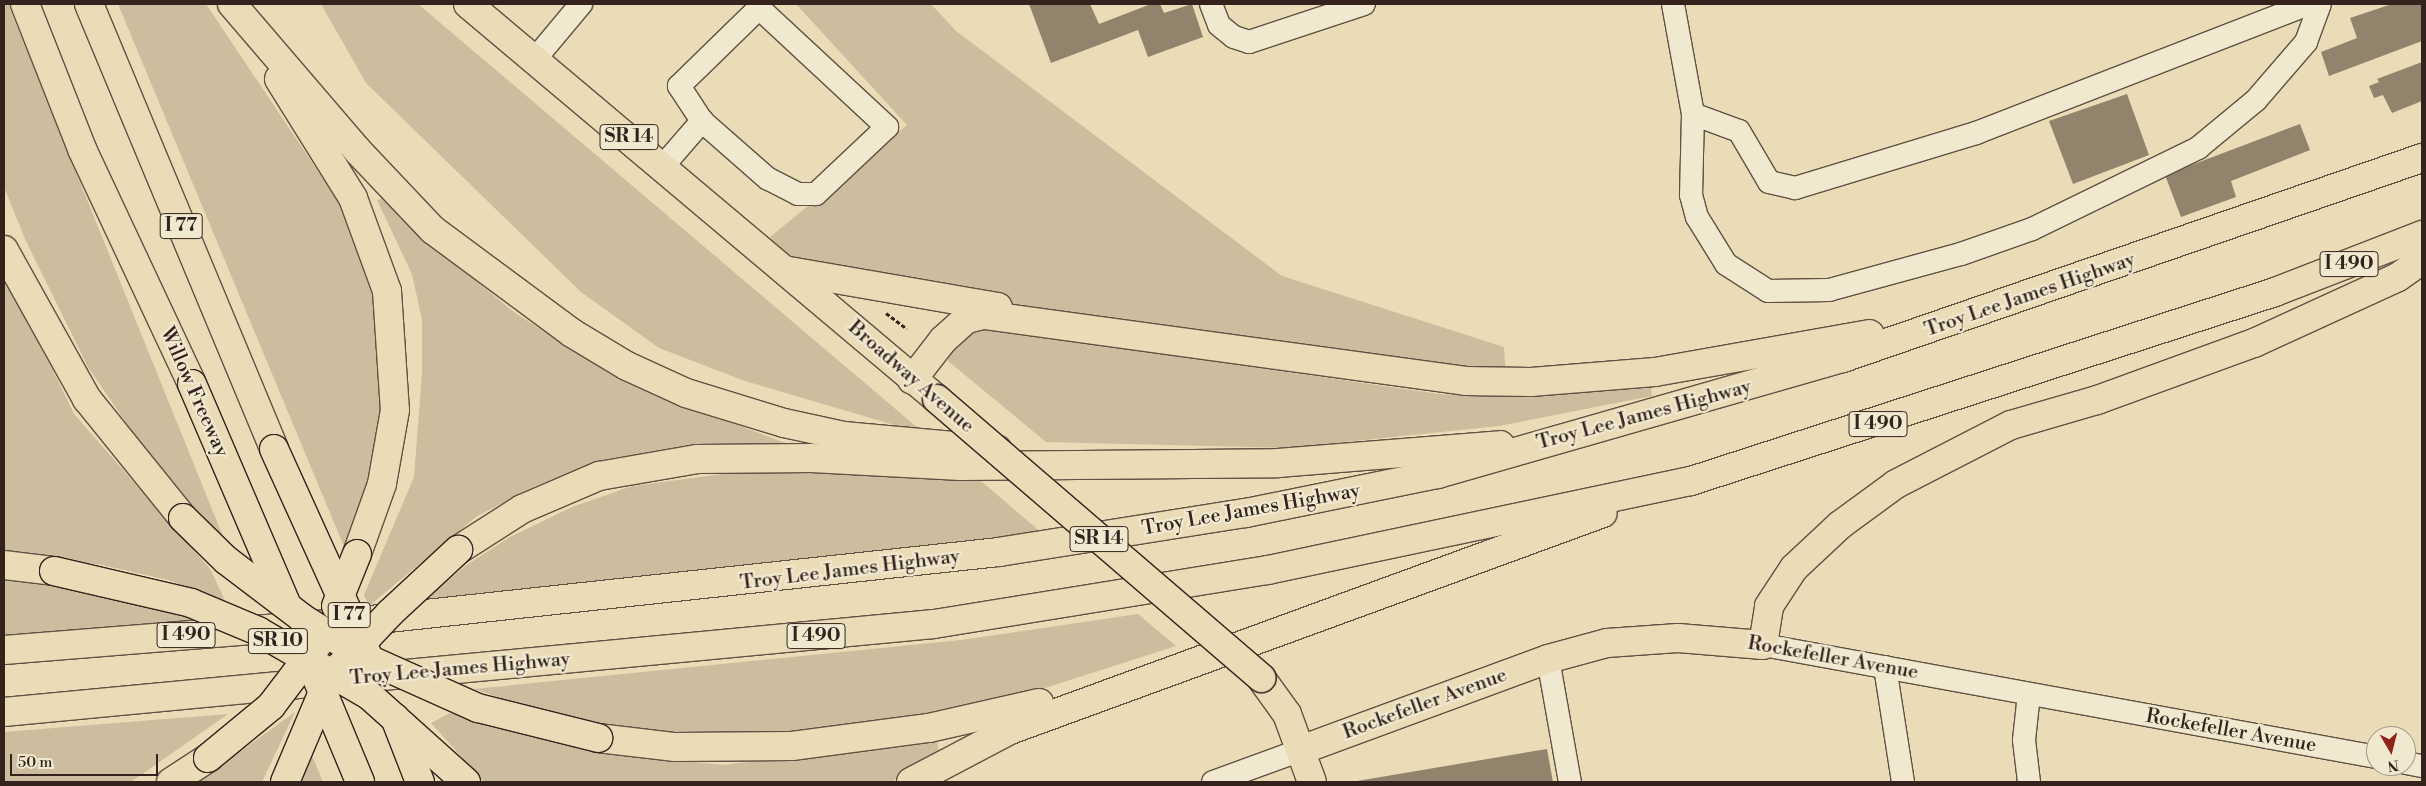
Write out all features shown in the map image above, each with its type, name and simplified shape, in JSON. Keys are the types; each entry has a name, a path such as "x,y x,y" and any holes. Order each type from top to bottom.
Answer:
{"main road":[{"name":"Willow Freeway","path":"25,4 82,149 192,384 360,782"},
{"name":"I 77","path":"89,4 274,449 385,692 420,782"},
{"path":"231,4 357,150 433,230 572,333 627,366 743,413 844,436 1148,465"},
{"path":"171,782 208,758 271,706 319,643 357,554 382,484 395,410 386,291 368,234 336,167 231,4"},
{"name":"Broadway Avenue","path":"468,4 789,271 912,380 937,399 1261,678 1287,714 1312,782"},
{"name":"Troy Lee James Highway","path":"4,650 303,626 839,573 1246,513 1438,474 1534,444 1692,405 1986,310 2422,158"},
{"name":"Troy Lee James Highway","path":"4,712 934,624 1268,570 1691,481 2275,292 2422,235"},
{"path":"4,250 87,399 183,518 226,560 302,618 366,658 478,708 598,738 733,749 856,740 1026,707 1180,665"},
{"path":"1763,645 1769,606 1794,568 1833,531 1896,484 1990,434 2254,343 2398,277 2422,260"},
{"path":"789,271 1087,326 1402,374 1466,381 1531,382 1655,372 1986,310"},
{"path":"912,380 942,340 966,319 984,315 1087,326"},
{"path":"284,782 329,678 390,613 458,550 555,492 644,466 697,459 811,458 961,466 1278,463 1534,444"},
{"path":"911,782 1010,730 1180,665 1691,481"},
{"name":"SR 10","path":"4,565 54,571 191,603 266,635 370,696 466,782"},
{"name":"Rockefeller Avenue","path":"1301,750 1548,659 1607,644 1678,638 1763,645"}],"street":[{"path":"535,59 581,4"},
{"path":"1211,4 1219,25 1234,37 1249,42 1364,4"},
{"path":"1674,4 1693,114 1691,195 1697,217 1726,264 1768,291 1829,290 1961,254 2032,229 2198,148 2256,100 2306,42 2320,4"},
{"path":"1693,114 1739,131 1769,182 1806,188 1976,133 2308,4"},
{"path":"758,8 887,127 816,194 798,194 768,179 702,121 679,86 758,8"},
{"path":"663,166 702,121"},
{"name":"Rockefeller Avenue","path":"1763,645 2366,755"},
{"path":"1548,659 1570,782"},
{"path":"1885,667 1903,782"},
{"path":"2029,782 2024,740 2030,694"},
{"path":"1213,782 1301,750"}],"path":[{"path":"879,307 907,329"}],"shaded area":[{"path":"4,4 8,4 224,539 194,511 144,449 88,367 25,239 4,187"},
{"path":"118,4 206,4 356,228 376,291 385,440 348,556"},
{"path":"321,4 418,4 925,434 745,381 659,348 581,292 366,83"},
{"path":"796,4 931,4 956,31 1282,276 1504,347 1506,382 789,271 759,246 907,125"},
{"path":"384,198 418,233 515,313 574,350 646,390 785,443 696,445 608,459 538,485 477,516 369,606 364,595 414,477 422,374 422,320 412,274 377,200"},
{"path":"4,269 74,414 211,570 225,601 168,580 102,565 4,552"},
{"path":"972,326 1439,394 1497,397 1651,388 1652,396 1499,426 1288,448 1046,442 948,361 950,347"},
{"path":"738,472 888,474 981,481 1050,540 417,607 465,566 510,537 572,507 632,486"},
{"path":"4,578 142,599 208,625 4,641"},
{"path":"1138,614 1176,646 1020,696 853,728 714,735 625,729 557,717 474,689 961,640"},
{"path":"295,712 262,782 198,782"},
{"path":"450,713 597,752 723,765 937,740 939,753 892,782 484,782 431,723"},
{"path":"228,714 131,782 4,782 4,732"},
{"path":"311,753 323,782 301,782"}],"building":[{"path":"1029,4 1090,4 1099,24 1151,4 1160,4 1164,13 1192,4 1203,37 1148,57 1138,30 1051,63"},
{"path":"2392,4 2422,4 2422,41 2329,76 2321,52 2357,38 2350,18"},
{"path":"2422,62 2422,101 2392,113 2383,95 2374,98 2369,86 2379,82 2377,79"},
{"path":"2127,94 2149,155 2073,184 2049,121"},
{"path":"2300,124 2310,150 2231,181 2236,197 2181,217 2165,175"},
{"path":"1547,749 1553,782 1357,782 1357,781"}]}
